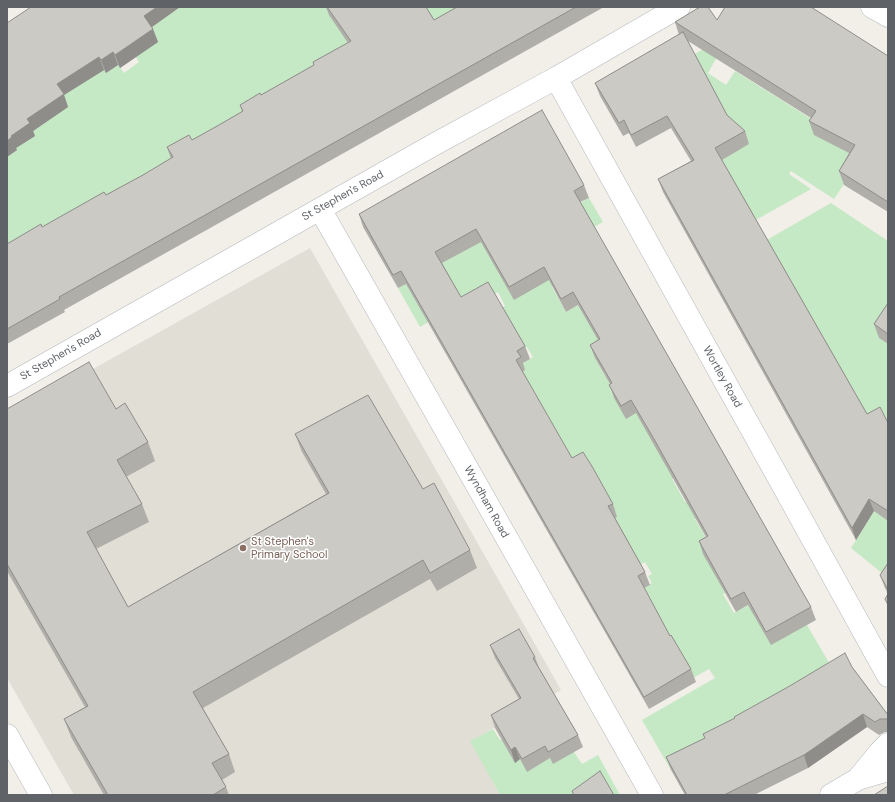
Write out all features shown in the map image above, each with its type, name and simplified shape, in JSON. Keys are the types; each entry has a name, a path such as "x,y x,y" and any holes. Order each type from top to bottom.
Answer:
{"street":[{"name":"St Stephen's Road","path":"7,386 435,144 556,78 679,7"},
{"path":"872,7 888,16"},
{"name":"Wortley Road","path":"556,78 888,676"},
{"name":"Wyndham Road","path":"320,209 652,795"},
{"path":"7,735 41,795"},
{"path":"858,779 888,744"},
{"path":"832,795 858,779 888,770"}],"shaded area":[{"name":"St Stephen's Primary School","path":"310,248 561,690 471,741 500,795 74,795 7,678 7,417"}],"green space":[{"path":"180,7 485,7 7,279 7,157 17,150 16,149 26,122 54,86 82,38 106,73 118,65 124,73 139,62 110,18 145,23 173,12"},
{"path":"724,37 727,39 708,73 726,85 735,71 821,125 861,155 856,166 834,199 791,171 789,174 811,189 754,221 713,165 744,146 747,142 731,127 693,55"},
{"path":"589,198 603,222 592,228 574,266 578,272 552,287 566,312 591,298 600,343 595,358 605,376 616,371 626,418 639,411 676,476 672,479 685,502 700,494 710,510 695,519 735,587 723,594 734,613 749,605 807,625 834,674 671,770 642,720 715,678 709,669 693,678 642,589 652,583 648,576 652,574 645,562 616,578 575,472 519,387 522,364 533,357 527,347 511,356 501,308 505,306 498,292 466,310 462,303 420,327 398,288 481,241 569,209"},
{"path":"831,203 888,241 888,324 879,338 888,344 888,427 845,442 765,241"},
{"path":"888,490 888,578 851,548"},
{"path":"529,724 515,762 520,759 527,771 550,758 574,752 582,764 598,755 620,795 500,795 470,741 493,729 500,740"}],"building":[{"path":"31,7 157,7 144,16 153,29 115,55 113,52 101,60 99,57 57,84 64,94 27,119 30,123 11,136 12,137 7,141 7,23"},
{"path":"327,7 426,7 434,20 457,7 576,7 59,297 60,299 7,329 7,244 41,224 42,227 104,192 106,195 143,175 173,157 167,147 189,135 192,140 219,125 243,111 240,105 314,65 313,62 351,41"},
{"path":"700,7 708,7 717,20 725,7 811,7 888,56 888,202 839,171 855,145 809,121 816,111 675,22"},
{"path":"683,32 727,115 745,131 715,148 867,414 880,407 888,423 888,511 869,499 852,528 658,179 694,160 667,116 631,135 624,120 619,123 595,83"},
{"path":"542,110 584,185 574,191 811,607 766,632 744,592 731,599 699,541 708,536 654,439 631,400 621,406 609,385 612,383 590,345 600,339 573,292 561,299 544,267 509,287 476,229 435,252 461,297 488,282 525,346 517,351 521,357 516,360 572,458 583,452 593,468 613,504 608,506 645,572 638,576 670,636 671,635 691,669 644,697 401,271 393,275 359,214"},
{"path":"888,303 888,334 874,324"},
{"path":"89,362 116,409 125,403 148,442 117,460 142,504 87,532 128,607 329,493 295,434 368,395 423,489 434,483 470,550 430,573 423,560 193,692 229,754 212,763 226,787 213,795 108,795 64,719 88,706 7,564 7,409"},
{"path":"888,563 888,590 880,575"},
{"path":"888,594 888,605 885,599"},
{"path":"519,629 535,657 533,658 578,735 548,752 545,746 522,759 515,747 511,750 491,715 521,698 490,645"},
{"path":"845,653 852,667 888,715 888,720 880,719 875,722 863,714 804,755 724,795 687,795 666,757 705,738 703,734 735,718 734,717"},
{"path":"600,771 614,795 574,795 572,791"},
{"path":"888,786 888,795 874,795"}],"place":[{"name":"St Stephen's Primary School","path":"243,548"}]}
